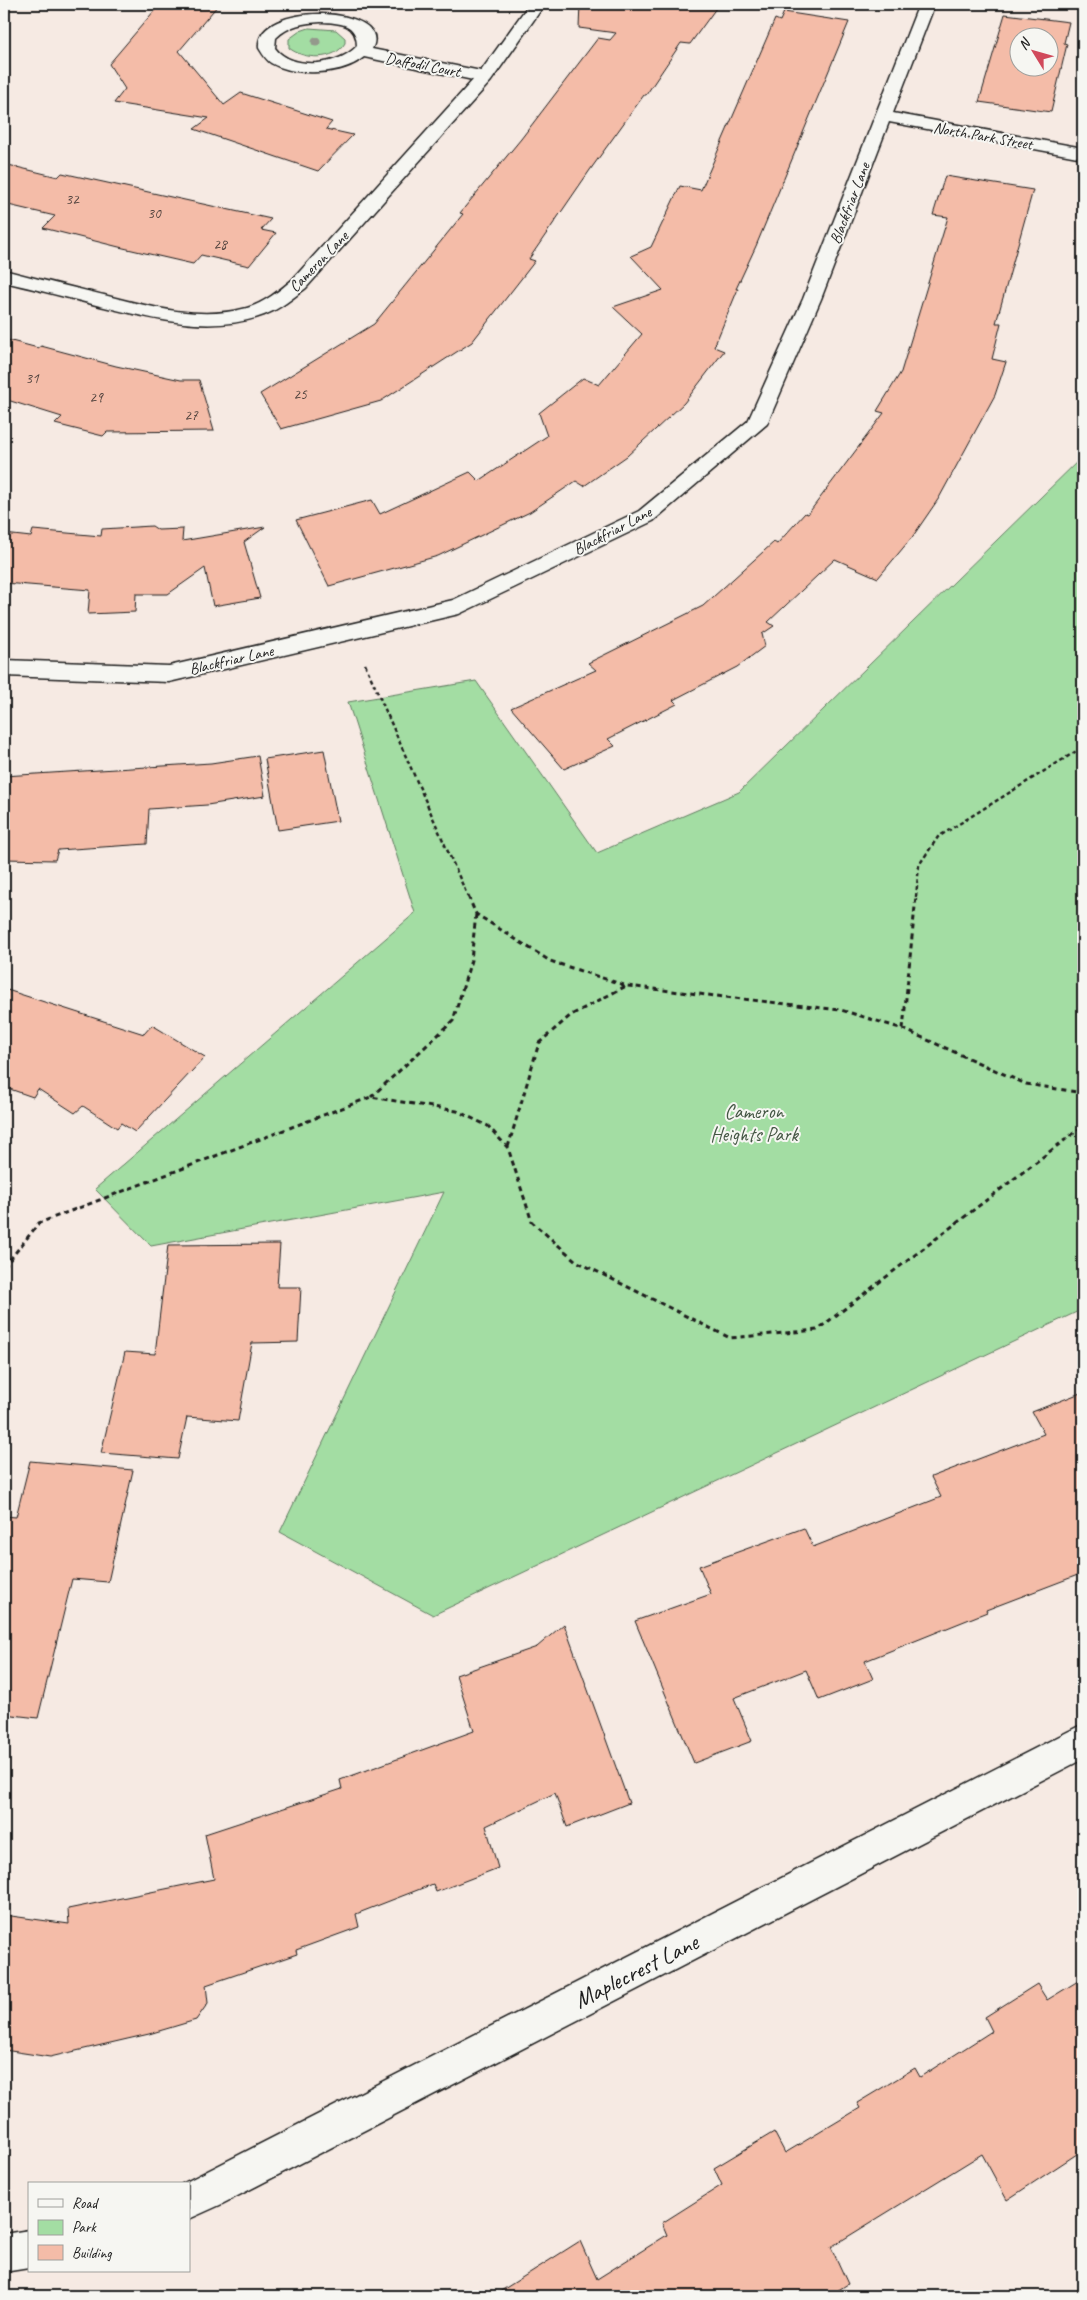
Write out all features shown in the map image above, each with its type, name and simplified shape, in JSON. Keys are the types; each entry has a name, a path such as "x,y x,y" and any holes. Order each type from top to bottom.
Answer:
{"street":[{"name":"Cameron Lane","path":"4,276 161,316 188,320 219,319 252,313 277,301 299,284 485,77 537,4"},
{"name":"Blackfriar Lane","path":"4,668 169,674 351,632 459,606 646,516 757,424 812,300 927,4"},
{"name":"Daffodil Court","path":"362,52 366,44 365,35 360,28 349,22 328,18 305,18 290,22 269,35 266,43 268,52 276,59 289,65 304,68 338,65 362,52 485,77"},
{"name":"North Park Street","path":"883,116 1083,153"},
{"name":"Maplecrest Lane","path":"190,2200 1083,1741"},
{"path":"4,2253 28,2249"}],"path":[{"path":"4,1267 39,1223 371,1098 453,1021 471,960 476,914 351,632"},
{"path":"903,1029 919,865 938,837 1083,747"},
{"path":"476,914 550,961 627,986 841,1010 903,1029 1026,1084 1083,1093"},
{"path":"508,1148 539,1043 571,1015 627,986"},
{"path":"371,1098 457,1111 488,1126 508,1148 532,1222 576,1261 730,1338 817,1330 1083,1126"}],"green space":[{"path":"309,28 336,30 345,38 345,43 334,53 319,57 303,55 289,48 289,39 300,31"},
{"name":"Cameron Heights Park","path":"1083,456 1083,1309 433,1615 280,1532 444,1192 151,1246 95,1189 415,913 348,702 476,681 597,853 739,792"}],"building":[{"path":"160,4 219,4 179,51 224,105 241,93 332,122 326,129 353,135 318,171 194,129 209,118 114,103 125,89 109,64"},
{"path":"580,4 719,4 690,44 681,43 529,259 535,261 472,342 381,401 281,429 260,394 374,324 463,214 460,213 521,139 598,38 610,40 616,33 579,28"},
{"path":"784,12 849,22 756,246 736,289 738,289 714,347 724,351 684,403 627,456 584,486 576,481 530,512 438,556 329,586 296,520 372,500 380,514 470,472 479,481 547,436 539,413 583,378 599,385 642,334 613,307 663,290 631,256 651,247 680,186 701,190 775,19 780,21"},
{"path":"1005,14 1069,22 1064,43 1067,44 1060,74 1060,28 1010,28 1010,78 1059,78 1051,112 979,102"},
{"path":"4,164 58,177 62,173 271,219 261,230 276,233 249,266 201,255 193,264 43,228 55,216 4,204"},
{"path":"945,176 1033,190 996,323 1001,323 992,359 1006,362 995,395 939,498 913,536 878,578 835,559 768,622 774,626 762,634 765,646 737,667 673,700 677,704 608,739 615,746 564,769 511,708 596,670 588,663 703,606 774,542 777,544 805,513 808,514 884,413 877,411 901,372 948,217 933,215"},
{"path":"4,339 38,348 41,346 116,366 181,380 199,380 214,431 107,432 103,436 55,424 62,417 4,399"},
{"path":"152,526 158,530 183,529 182,541 265,527 244,542 260,598 213,606 205,568 168,594 136,594 135,612 88,614 90,590 4,583 4,534 31,537 33,530 101,536 102,529"},
{"path":"324,750 338,821 278,830 265,759"},
{"path":"258,756 265,796 207,805 149,809 147,844 58,850 55,860 4,859 4,776 211,763"},
{"path":"4,989 144,1034 152,1025 205,1057 135,1132 121,1123 117,1128 83,1106 75,1113 38,1089 33,1097 4,1087"},
{"path":"280,1244 277,1287 301,1287 298,1342 252,1343 238,1421 187,1417 178,1459 101,1453 125,1352 155,1354 168,1245"},
{"path":"1083,1392 1083,1573 986,1610 987,1612 865,1661 873,1679 819,1700 806,1670 734,1698 752,1741 694,1763 635,1621 711,1594 699,1566 804,1528 813,1547 941,1497 931,1477 1044,1434 1032,1412"},
{"path":"30,1461 133,1470 108,1582 72,1579 38,1718 4,1714 4,1516 16,1517"},
{"path":"564,1624 629,1803 567,1827 555,1793 486,1826 498,1868 436,1892 433,1884 356,1914 359,1927 296,1950 297,1954 206,1985 208,2003 196,2020 149,2034 50,2057 4,2050 4,1915 69,1924 68,1909 214,1879 205,1834 342,1789 340,1780 474,1731 456,1675 537,1647"},
{"path":"1083,1978 1083,2150 1007,2200 982,2154 831,2247 848,2284 829,2296 493,2296 580,2241 597,2279 667,2235 662,2223 722,2185 714,2168 774,2132 785,2153 860,2108 857,2103 915,2068 920,2077 992,2031 985,2017 1037,1984 1047,2000"}]}
